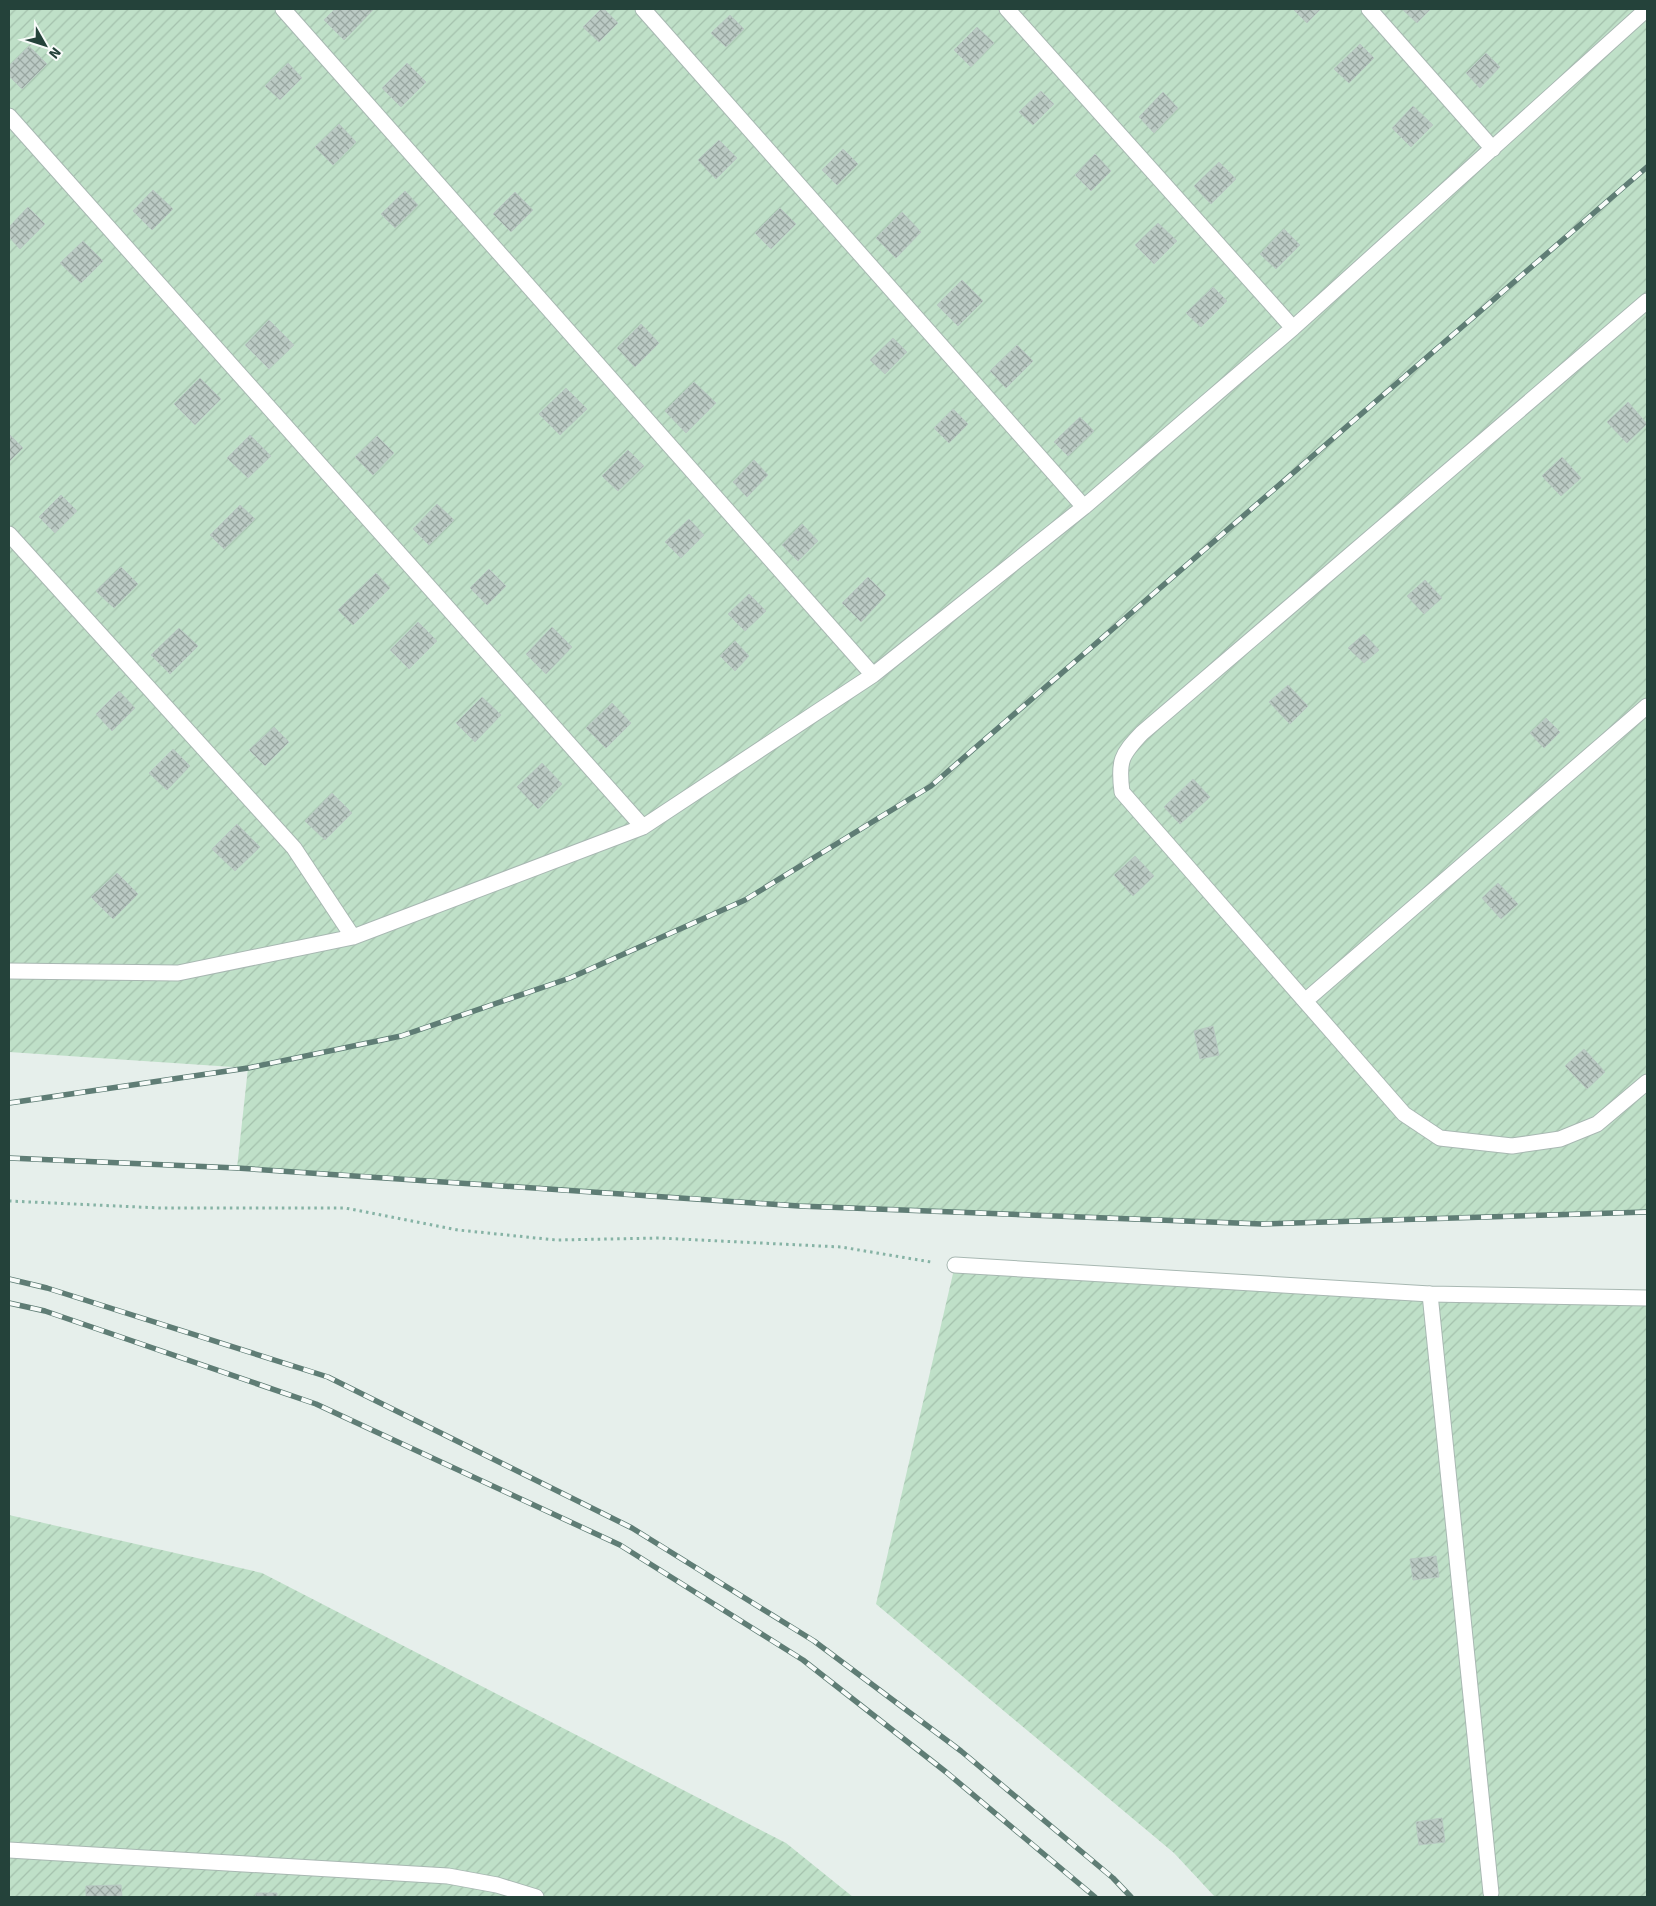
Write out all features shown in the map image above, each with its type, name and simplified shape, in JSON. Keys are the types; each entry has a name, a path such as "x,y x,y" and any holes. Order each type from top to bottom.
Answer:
{"street":[{"path":"283,9 873,674"},
{"path":"643,9 1084,507"},
{"path":"1008,9 1293,328"},
{"path":"1368,9 1493,149"},
{"path":"9,971 178,973 353,937 643,827 873,674 1084,507 1293,328 1647,9"},
{"path":"9,116 643,827"},
{"path":"1647,301 1149,726 1125,751 1119,772 1122,792 1305,1002 1404,1114 1440,1138 1512,1146 1560,1139 1596,1124 1647,1082"},
{"path":"9,534 294,848 353,937"},
{"path":"1305,1002 1647,706"},
{"path":"955,1266 1430,1294 1647,1298"},
{"path":"1430,1294 1491,1894"},
{"path":"9,1850 448,1876 497,1885 536,1897"}],"path":[{"path":"9,1201 160,1208 345,1208 458,1230 556,1240 659,1238 842,1247 955,1266"}],"green space":[{"path":"9,9 1647,9 1647,1212 1262,1224 799,1206 237,1168 248,1068 9,1052"},
{"path":"955,1265 1647,1298 1647,1897 1215,1897 1174,1853 876,1604"},
{"path":"9,1515 262,1573 786,1843 853,1897 9,1897"}],"building":[{"path":"335,9 373,10 344,40 324,20"},
{"path":"601,9 604,9 618,23 599,42 583,27"},
{"path":"1293,9 1321,9 1307,23"},
{"path":"1402,9 1431,9 1417,23"},
{"path":"730,15 744,29 726,47 711,33"},
{"path":"977,27 994,43 971,67 954,50"},
{"path":"1360,44 1374,58 1349,83 1334,69"},
{"path":"29,46 47,64 22,89 9,76 9,66"},
{"path":"1486,53 1500,67 1480,88 1466,73"},
{"path":"288,63 302,78 280,100 265,86"},
{"path":"407,63 426,82 401,107 382,88"},
{"path":"1041,91 1054,104 1033,125 1019,112"},
{"path":"1163,92 1178,108 1154,133 1139,117"},
{"path":"1413,106 1433,125 1411,147 1392,128"},
{"path":"339,124 356,142 333,165 315,147"},
{"path":"719,140 737,158 716,179 698,160"},
{"path":"843,149 858,164 837,185 822,170"},
{"path":"1095,154 1111,171 1091,191 1075,175"},
{"path":"1219,162 1236,179 1211,204 1194,186"},
{"path":"153,190 173,209 152,230 133,211"},
{"path":"405,191 418,205 395,228 381,214"},
{"path":"515,192 533,210 511,232 493,214"},
{"path":"28,207 45,224 20,249 9,237 9,227"},
{"path":"780,208 796,224 771,249 755,233"},
{"path":"902,212 921,232 896,258 876,238"},
{"path":"1158,223 1177,241 1154,264 1135,245"},
{"path":"1284,229 1300,245 1276,269 1260,254"},
{"path":"83,241 103,261 81,283 60,263"},
{"path":"962,280 983,301 958,326 937,305"},
{"path":"1213,287 1227,301 1201,327 1186,313"},
{"path":"269,320 294,345 269,369 245,345"},
{"path":"641,324 659,343 635,367 617,348"},
{"path":"893,338 907,352 885,374 870,360"},
{"path":"1017,345 1033,361 1006,388 990,371"},
{"path":"200,378 221,399 195,425 174,404"},
{"path":"694,382 716,403 686,433 665,411"},
{"path":"566,388 587,409 560,435 539,414"},
{"path":"1628,402 1647,424 1627,443 1607,422"},
{"path":"953,409 968,424 949,443 934,428"},
{"path":"1080,417 1094,431 1068,456 1054,442"},
{"path":"9,434 23,448 9,462"},
{"path":"250,435 271,456 248,478 227,458"},
{"path":"377,436 394,453 373,475 355,457"},
{"path":"628,450 644,466 618,491 602,476"},
{"path":"1562,457 1581,478 1561,496 1542,476"},
{"path":"754,460 768,475 747,497 733,482"},
{"path":"61,495 77,511 55,533 39,517"},
{"path":"437,504 454,520 429,545 413,529"},
{"path":"240,505 255,519 224,549 210,535"},
{"path":"689,519 704,535 681,558 665,542"},
{"path":"802,524 818,541 798,561 782,545"},
{"path":"121,567 138,584 114,608 96,591"},
{"path":"489,569 506,586 487,605 470,588"},
{"path":"376,573 390,588 353,625 338,610"},
{"path":"868,577 886,595 861,622 842,603"},
{"path":"1425,580 1442,598 1424,614 1407,596"},
{"path":"749,594 766,611 745,631 728,614"},
{"path":"418,622 437,641 409,669 390,650"},
{"path":"552,627 572,647 546,674 526,654"},
{"path":"179,628 198,646 170,674 151,655"},
{"path":"1364,634 1379,650 1364,663 1348,648"},
{"path":"735,641 749,656 735,671 720,656"},
{"path":"1288,685 1308,706 1290,724 1269,702"},
{"path":"119,691 135,708 112,731 96,714"},
{"path":"482,697 501,715 475,742 456,723"},
{"path":"612,703 631,723 606,748 586,728"},
{"path":"1546,718 1560,732 1544,748 1530,733"},
{"path":"274,727 289,742 265,766 249,750"},
{"path":"173,749 190,766 167,790 149,773"},
{"path":"542,763 562,784 538,809 517,787"},
{"path":"1193,779 1210,797 1180,824 1164,807"},
{"path":"332,793 352,813 325,840 305,821"},
{"path":"237,824 260,847 235,871 212,849"},
{"path":"1135,856 1154,876 1133,896 1114,875"},
{"path":"117,873 138,894 113,919 91,897"},
{"path":"1498,883 1518,904 1501,919 1482,898"},
{"path":"1213,1026 1219,1055 1200,1059 1194,1031"},
{"path":"1584,1049 1605,1072 1587,1089 1565,1066"},
{"path":"1436,1556 1439,1577 1413,1580 1410,1559"},
{"path":"1442,1818 1445,1842 1419,1845 1416,1822"},
{"path":"121,1885 122,1897 86,1897 86,1886"},
{"path":"256,1893 277,1893 277,1897 256,1897"}],"railway":[{"path":"9,1103 248,1068 401,1036 570,978 745,900 931,786 1647,167"},
{"path":"9,1158 237,1168 799,1206 1262,1224 1647,1212"},
{"path":"9,1279 47,1288 328,1377 632,1528 814,1641 961,1751 1113,1878 1131,1897"},
{"path":"9,1303 45,1311 316,1404 620,1545 803,1660 946,1772 1095,1897"}]}
